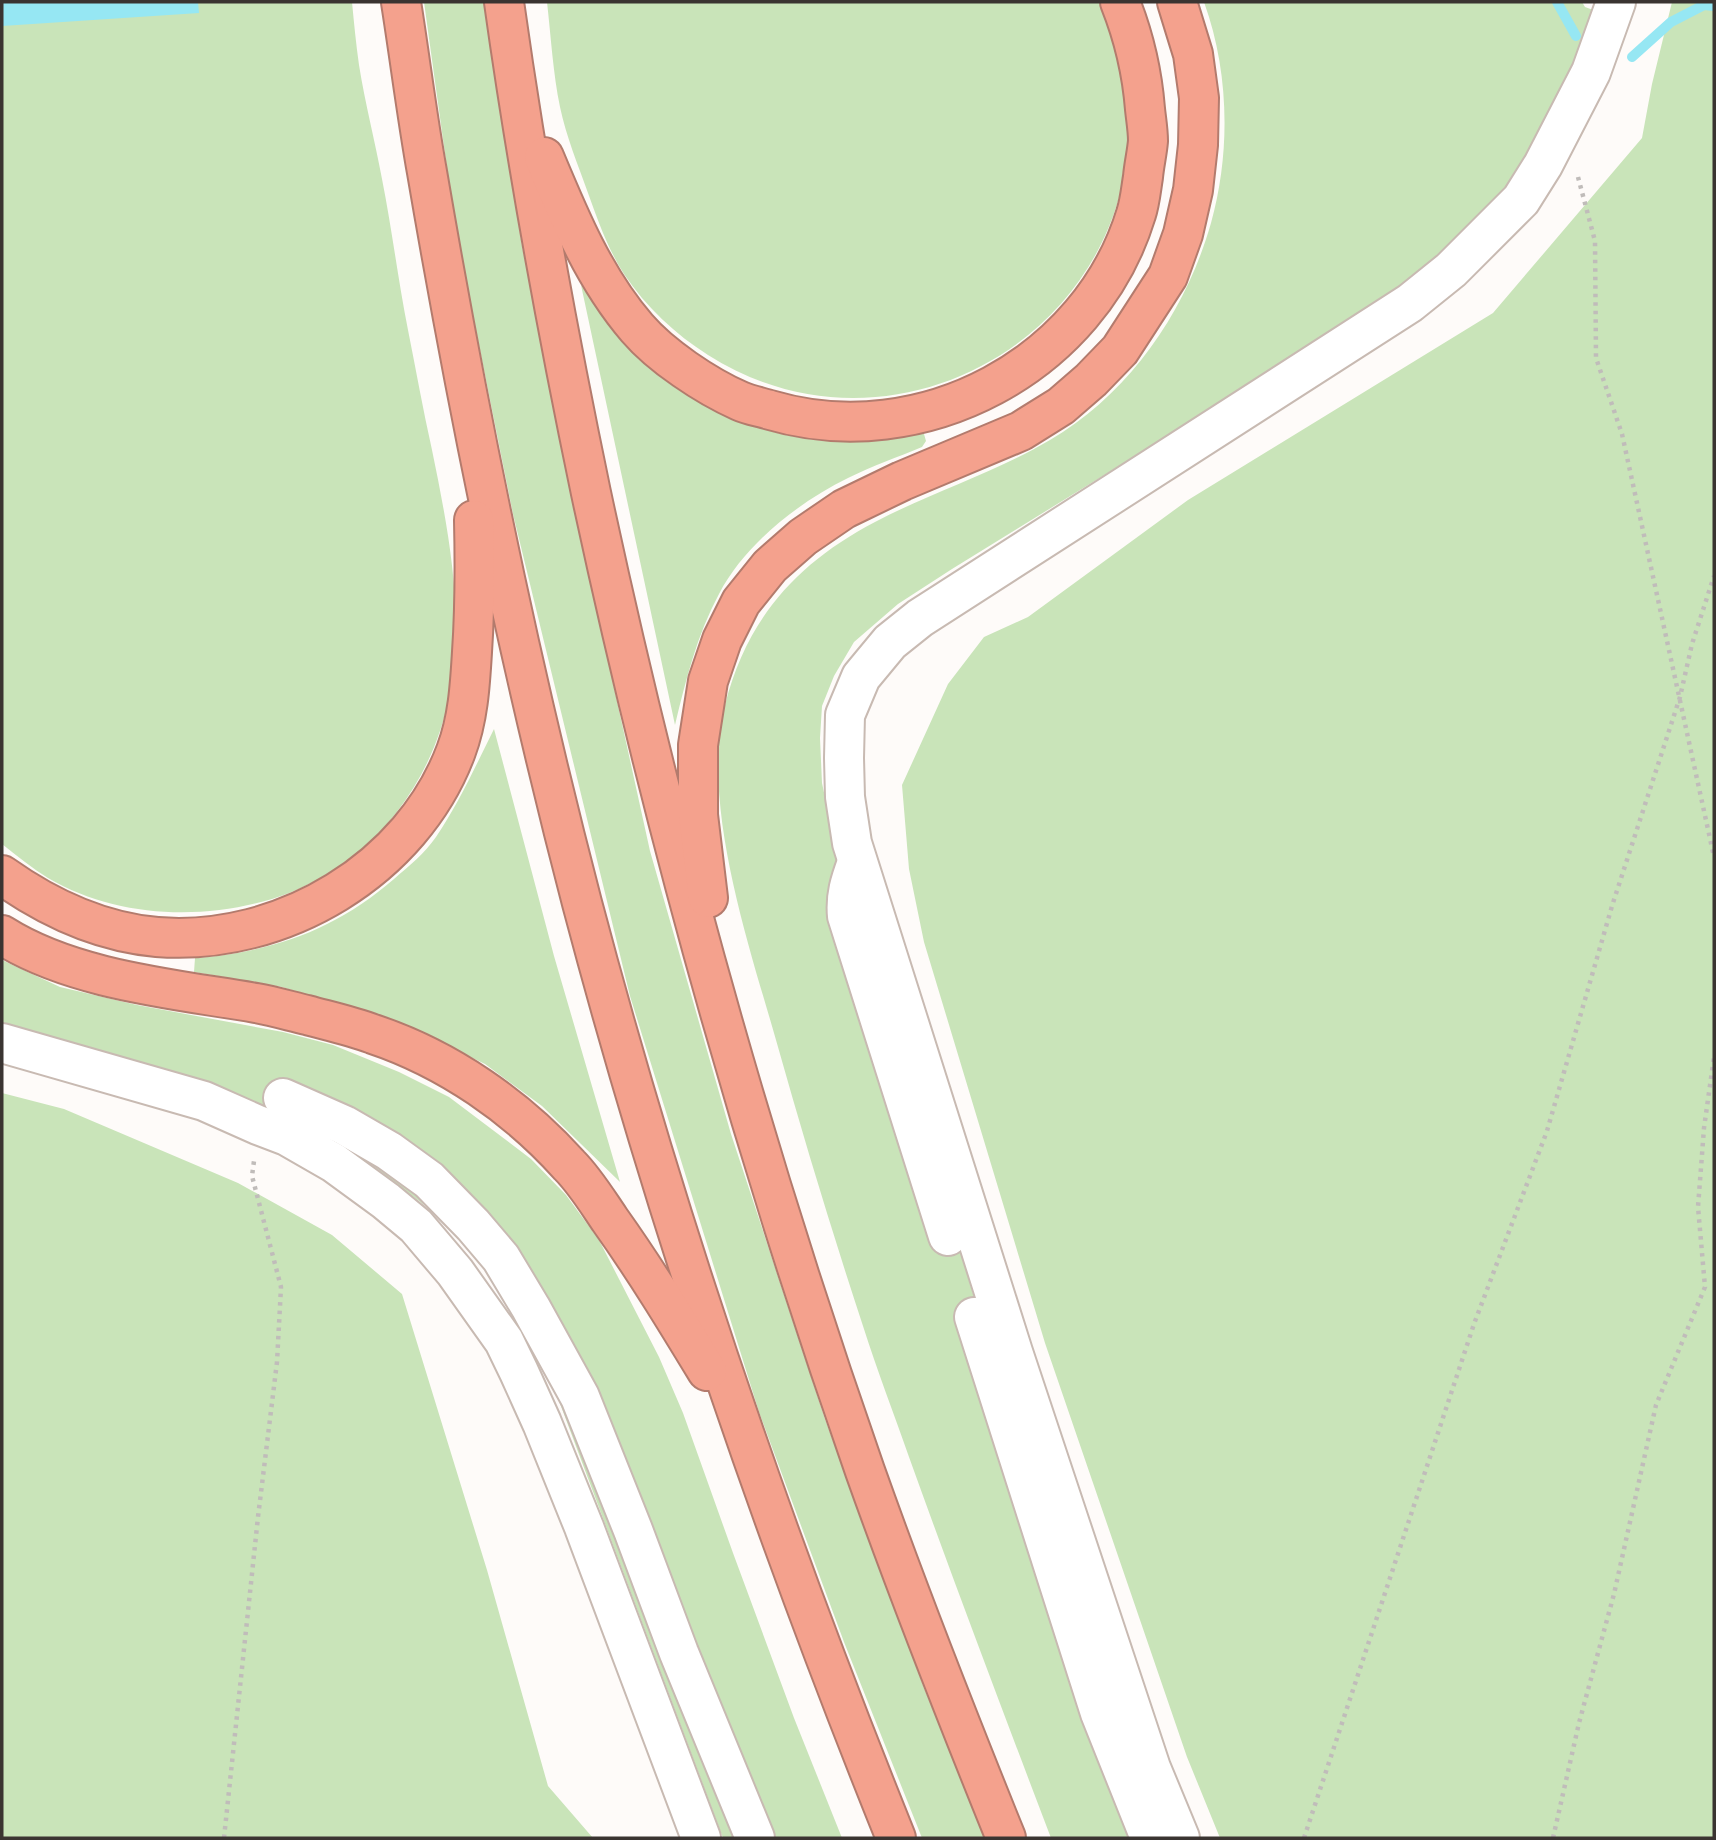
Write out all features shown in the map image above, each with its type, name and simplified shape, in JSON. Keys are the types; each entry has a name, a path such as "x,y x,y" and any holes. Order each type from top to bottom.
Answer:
{"highway":[{"path":"401,2 426,170 472,417 515,629 583,904 668,1202 742,1430 838,1694 895,1838"},
{"path":"504,2 561,342 608,570 667,819 724,1032 795,1262 862,1463 945,1687 1006,1838"},
{"path":"517,91 568,216 589,258 637,328 666,355 740,401 785,414 825,421 878,420 922,414 965,400 1006,378 1047,350 1079,318 1104,285 1123,248 1137,212 1148,139 1140,64 1131,29 1120,2"},
{"path":"724,1032 698,815 698,745 708,681 722,640 741,602 770,566 803,537 856,503 1021,431 1061,406 1120,350 1168,276 1183,234 1193,190 1199,98 1193,54 1177,2"},
{"path":"2,875 47,903 102,926 158,937 185,937 239,931 309,908 343,888 389,852 435,795 456,752 464,727 470,684 475,571 472,417"},
{"path":"2,935 32,952 79,969 127,981 263,1004 375,1034 433,1059 485,1091 554,1148 591,1192 643,1266 742,1430"}],"street":[{"path":"1180,1838 1151,1768 1013,1352 852,843 845,797 845,715 860,677 890,642 920,618 1410,303 1451,270 1521,200 1543,165 1591,72 1616,2"},
{"path":"858,860 845,900 847,916 1100,1713 1150,1838"},
{"path":"2,1043 204,1101 286,1136 334,1163 416,1226 450,1266 504,1341 542,1423 584,1527 701,1838"},
{"path":"283,1098 344,1125 389,1150 429,1180 473,1224 501,1258 580,1397 634,1530 679,1653 755,1838"},
{"path":"386,1201 414,1169"}],"path":[{"path":"1565,125 1595,242 1596,358 1622,435 1714,857"},
{"path":"1304,1838 1474,1324 1546,1131 1612,906 1680,696 1692,644 1714,576"},
{"path":"1553,1838 1579,1723 1614,1594 1656,1405 1705,1287 1698,1206 1704,1128 1714,1057"},
{"path":"223,1838 277,1362 281,1287 252,1175 258,1125"}],"green space":[{"path":"2,2 352,2 361,79 386,198 404,311 449,544 456,638 452,683 441,728 423,771 384,828 356,854 324,876 272,899 244,906 187,912 129,908 74,891 48,878 2,844"},
{"path":"424,2 485,2 522,246 584,551 650,851 731,1134 825,1419 924,1688 986,1838 922,1838 844,1642 759,1412 630,996 513,514 455,226"},
{"path":"547,2 1100,2 1117,51 1128,102 1129,138 1115,211 1083,275 1037,327 980,366 916,391 847,398 776,387 708,355 684,338 652,309 618,264 596,214 563,118"},
{"path":"1204,2 1582,2 1585,7 1596,11 1579,61 1515,181 1404,290 898,604 854,642 834,676 822,706 822,783 831,826 915,1094 1057,1583 1151,1838 1051,1838 961,1601 880,1375 818,1184 741,918 723,829 719,743 725,705 747,645 779,596 799,575 847,538 875,522 1029,452 1079,421 1130,374 1170,318 1200,256 1211,223 1222,168 1222,83 1212,28"},
{"path":"1672,2 1714,2 1714,1838 1220,1838 1187,1757 1045,1343 924,942 909,869 902,785 948,684 984,637 1028,617 1188,500 1493,313 1642,138"},
{"path":"581,285 620,338 646,365 693,399 718,412 773,432 801,438 852,441 919,432 924,434 926,441 922,447 857,474 811,499 775,526 743,558 719,594 704,625 675,725"},
{"path":"494,729 554,956 620,1182 542,1106 485,1064 425,1035 350,1008 282,987 194,972 195,958 277,944 326,925 372,897 422,854 436,837 460,797"},
{"path":"2,960 60,987 137,1005 283,1032 333,1045 399,1072 449,1097 531,1159 566,1195 599,1240 659,1357 683,1413 794,1718 842,1838 723,1838 553,1385 490,1267 440,1217 372,1165 314,1131 2,1035"},
{"path":"2,1093 64,1109 238,1183 332,1235 402,1294 487,1570 548,1786 593,1838 2,1838"}],"water":[{"path":"2,2 198,2 199,13 2,26"}],"waterway":[{"path":"1557,2 1576,36"},
{"path":"1632,57 1671,22 1704,5 1714,6"}]}
